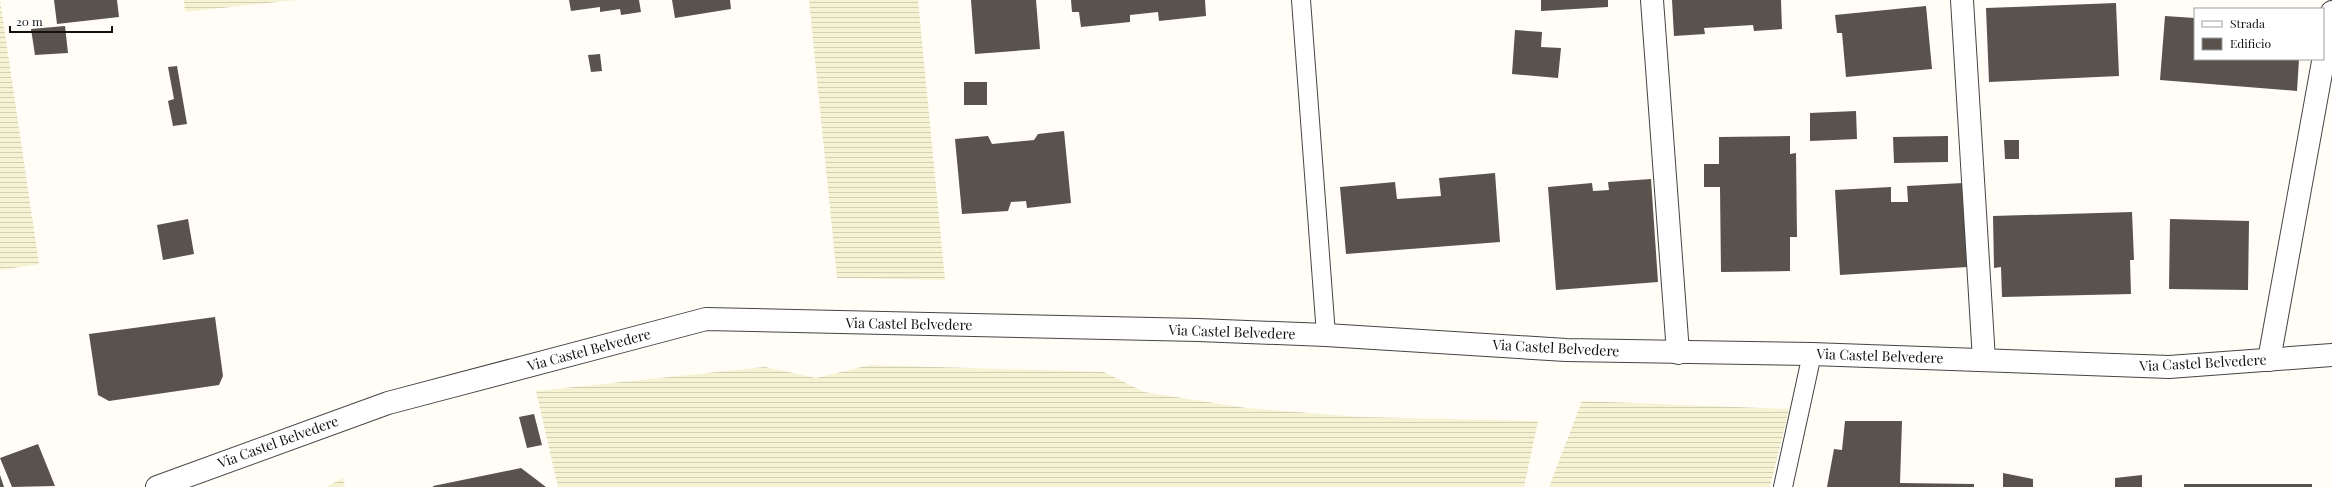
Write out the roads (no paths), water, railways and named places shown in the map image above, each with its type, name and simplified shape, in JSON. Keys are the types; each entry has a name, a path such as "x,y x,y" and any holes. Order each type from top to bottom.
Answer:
{"street":[{"path":"1652,0 1678,353"},
{"path":"1962,0 1984,360"},
{"path":"2324,56 2332,12"},
{"path":"2269,360 2323,60"},
{"name":"Via Castel Belvedere","path":"157,487 388,403 706,319 1326,335 1566,350 1812,354 2169,367 2332,355"}],"lane":[{"path":"1301,0 1326,335"},
{"path":"1783,487 1812,354"}]}
